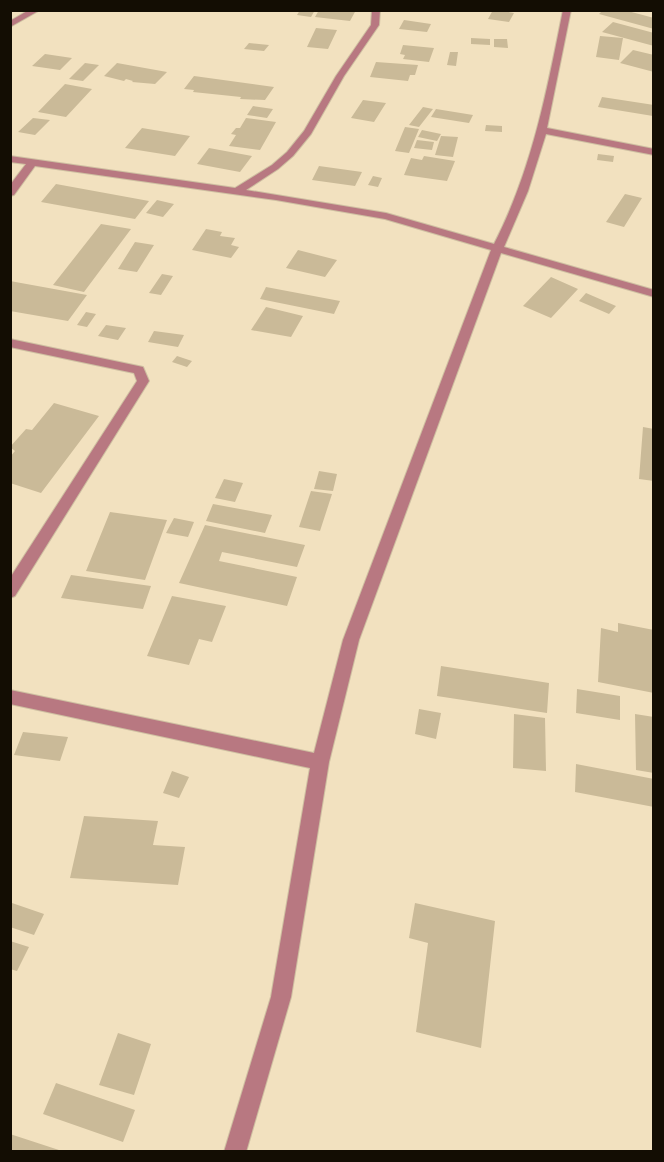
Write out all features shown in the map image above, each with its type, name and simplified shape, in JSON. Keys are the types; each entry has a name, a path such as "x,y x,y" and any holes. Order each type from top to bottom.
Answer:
{"street":[{"path":"10,25 36,10"},
{"path":"237,191 275,167 290,154 308,132 340,76 375,25 376,10"},
{"path":"235,1152 280,997 320,762 351,640 498,247 530,176 567,10"},
{"path":"541,130 654,152"},
{"path":"10,159 237,191 386,216 654,294"},
{"path":"10,193 33,162"},
{"path":"10,343 139,370 143,381 10,592"},
{"path":"10,698 320,762"}],"building":[{"path":"300,10 315,10 311,17 297,15"},
{"path":"319,10 356,10 350,21 315,17"},
{"path":"493,10 514,13 509,22 488,19"},
{"path":"603,10 624,10 654,18 654,29 599,14"},
{"path":"404,20 431,24 427,32 399,29"},
{"path":"613,22 654,33 654,46 602,32"},
{"path":"316,28 337,30 328,49 307,47"},
{"path":"600,36 623,38 619,60 596,57"},
{"path":"471,38 490,39 490,45 471,44"},
{"path":"494,39 507,39 508,48 494,47"},
{"path":"249,43 269,45 264,51 244,49"},
{"path":"403,45 434,48 429,62 403,59 405,55 400,54"},
{"path":"633,50 654,55 654,72 620,63"},
{"path":"450,52 458,52 456,66 447,65"},
{"path":"45,54 72,58 60,70 32,66"},
{"path":"376,62 418,65 415,75 410,75 408,81 370,77"},
{"path":"85,63 99,65 83,81 69,79"},
{"path":"117,63 167,72 155,84 132,82 126,79 124,81 104,76"},
{"path":"194,76 274,87 265,100 240,99 241,97 184,89"},
{"path":"65,84 92,89 66,117 38,112"},
{"path":"602,97 654,105 653,116 598,107"},
{"path":"363,100 386,103 374,122 351,118"},
{"path":"253,106 273,109 267,118 247,115"},
{"path":"423,107 433,109 419,127 409,125"},
{"path":"436,109 473,115 469,123 431,117"},
{"path":"33,118 50,120 35,135 18,132"},
{"path":"246,118 276,122 260,150 229,146 236,135 231,134 236,128 240,128"},
{"path":"486,125 502,126 502,132 485,131"},
{"path":"405,127 419,129 409,153 395,151"},
{"path":"142,128 190,136 175,156 125,148"},
{"path":"422,130 441,134 437,141 418,137"},
{"path":"441,136 458,137 453,157 435,155"},
{"path":"417,140 434,142 432,150 414,148"},
{"path":"209,148 252,156 240,172 197,164"},
{"path":"598,154 614,156 613,162 597,160"},
{"path":"424,156 455,161 447,181 404,175 411,158 422,160"},
{"path":"319,166 362,172 355,186 312,180"},
{"path":"373,176 382,178 378,187 368,185"},
{"path":"56,184 149,201 135,219 41,202"},
{"path":"625,194 642,198 624,227 606,222"},
{"path":"157,200 174,204 163,217 146,213"},
{"path":"101,224 131,229 84,292 53,285"},
{"path":"206,229 222,232 220,236 235,238 231,245 239,247 231,258 192,250"},
{"path":"135,242 154,245 137,272 118,269"},
{"path":"298,250 337,260 325,277 286,268"},
{"path":"162,274 173,276 161,295 149,293"},
{"path":"551,277 578,289 551,318 523,306"},
{"path":"10,281 87,295 68,321 10,311"},
{"path":"266,287 340,301 334,314 260,299"},
{"path":"586,293 616,306 609,314 579,301"},
{"path":"266,307 303,316 291,337 251,330"},
{"path":"86,312 96,314 87,327 77,325"},
{"path":"106,325 126,328 118,340 98,336"},
{"path":"154,331 184,335 178,347 148,342"},
{"path":"177,356 192,361 187,367 172,362"},
{"path":"54,403 99,416 41,493 10,483 10,457 15,451 10,447 26,429 32,430"},
{"path":"643,427 654,429 654,481 639,479"},
{"path":"319,471 337,474 333,491 314,489"},
{"path":"224,479 243,483 235,502 215,498"},
{"path":"311,491 332,494 320,531 299,527"},
{"path":"213,504 272,515 265,533 206,521"},
{"path":"110,512 167,520 145,580 86,571"},
{"path":"174,518 194,522 188,537 166,533"},
{"path":"205,525 305,545 297,567 222,552 219,561 297,577 287,606 179,583"},
{"path":"71,575 151,586 143,609 61,598"},
{"path":"172,596 226,606 212,642 199,639 189,665 147,656"},
{"path":"618,623 654,630 654,693 598,682 601,628 618,632"},
{"path":"441,666 549,683 547,713 437,696"},
{"path":"577,689 620,696 620,720 576,713"},
{"path":"419,709 441,713 436,739 415,734"},
{"path":"514,714 545,718 546,771 513,768"},
{"path":"635,714 654,717 654,773 636,770"},
{"path":"23,732 68,737 60,761 14,755"},
{"path":"576,764 654,779 654,807 575,792"},
{"path":"172,771 189,777 179,798 163,793"},
{"path":"84,816 158,821 153,845 185,847 178,885 70,878"},
{"path":"12,903 44,914 34,935 10,927"},
{"path":"415,903 495,921 481,1048 416,1032 428,943 409,938"},
{"path":"10,941 29,947 17,971 10,969"},
{"path":"118,1033 151,1044 134,1095 99,1085"},
{"path":"56,1083 135,1110 123,1142 43,1114"},
{"path":"10,1134 62,1151 62,1152 10,1152"}]}
